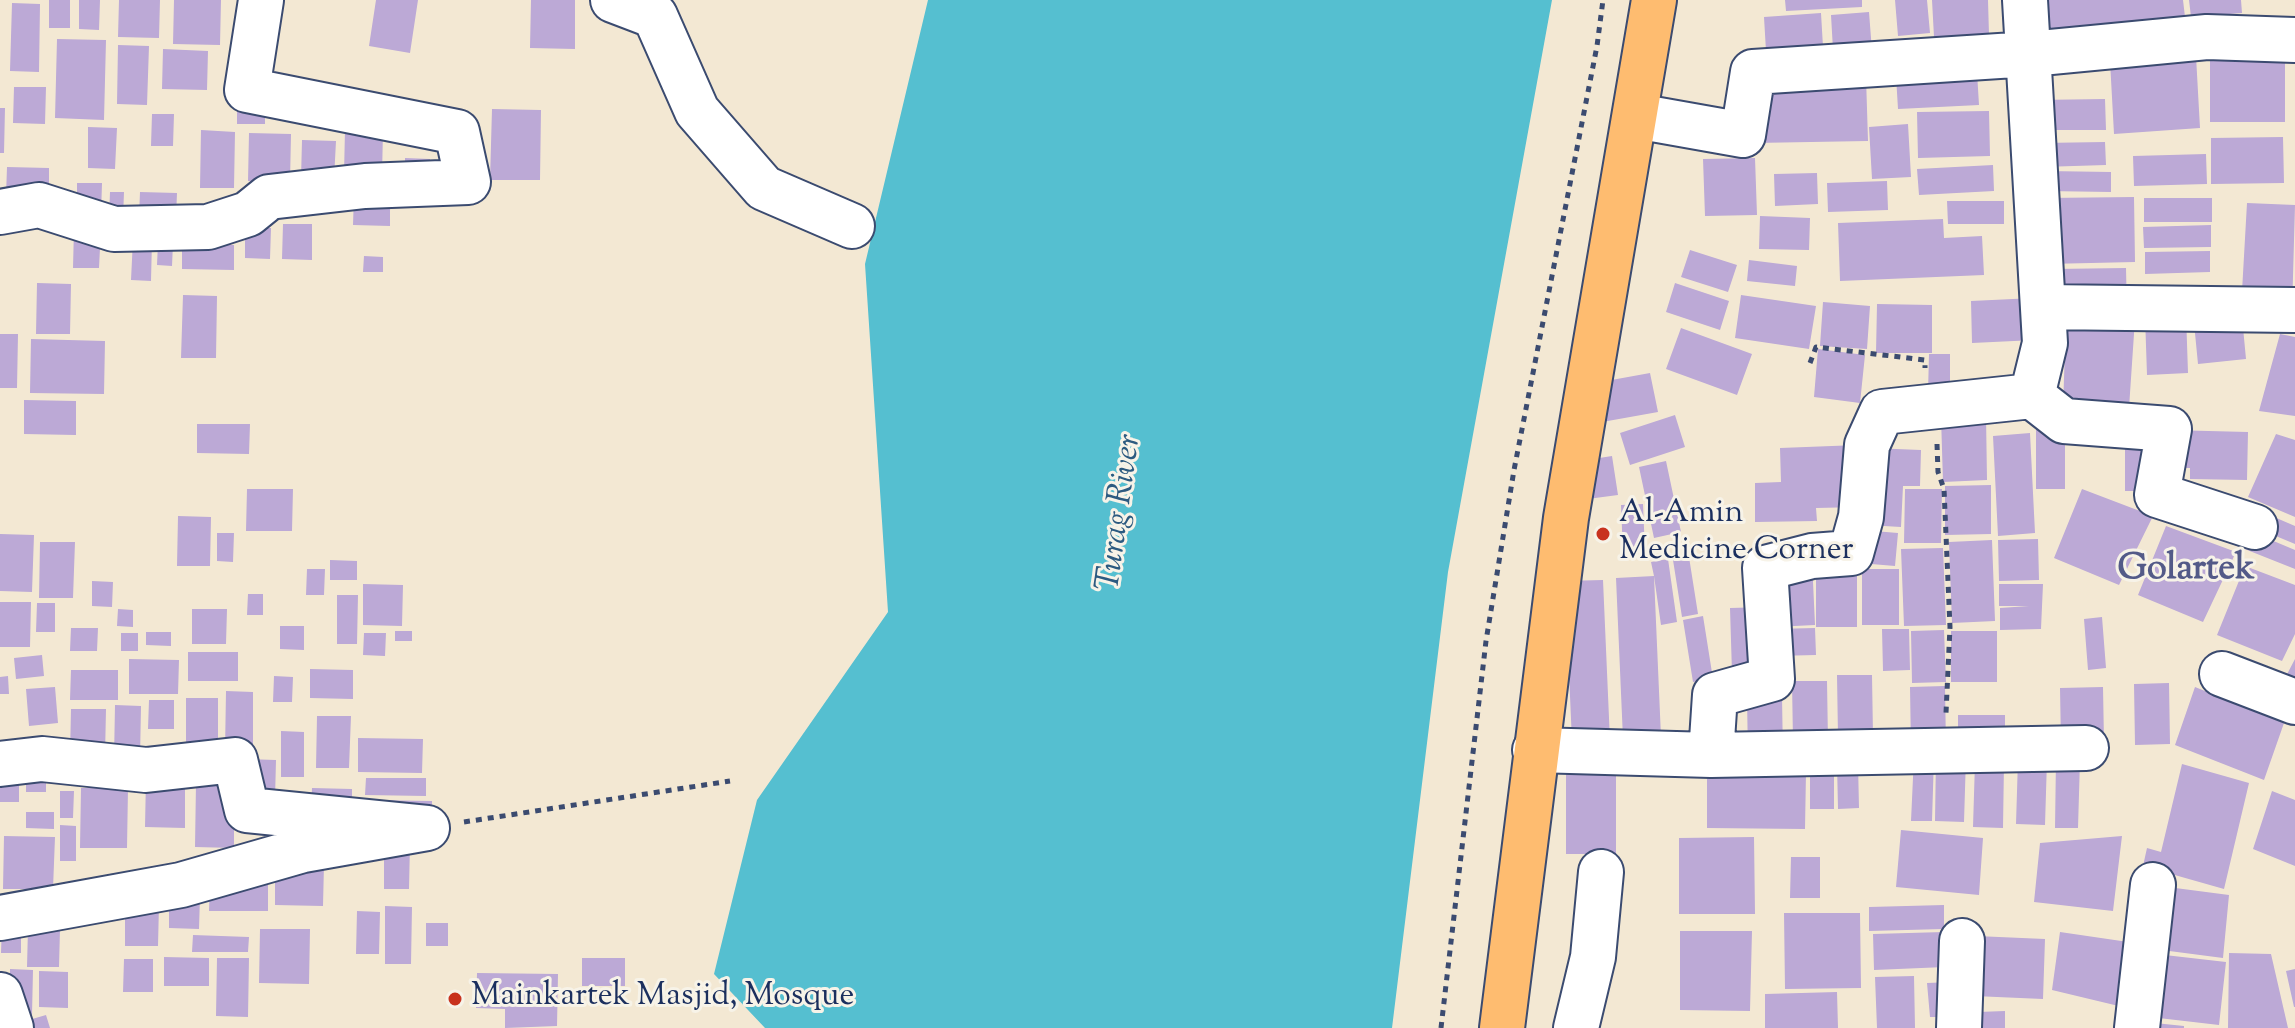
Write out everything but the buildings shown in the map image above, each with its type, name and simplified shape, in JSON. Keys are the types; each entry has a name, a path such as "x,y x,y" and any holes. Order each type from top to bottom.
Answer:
{"highway":[{"path":"1502,1028 1566,518 1654,0"}],"street":[{"path":"0,212 39,205 114,229 208,227 248,214 269,197 365,186 468,182 457,132 247,90 261,0"},
{"path":"613,0 655,16 697,111 764,188 852,226"},
{"path":"2025,0 2045,343 2032,396"},
{"path":"1636,116 1743,135 1753,72 2030,54 2207,37 2295,40"},
{"path":"2043,307 2295,310"},
{"path":"1711,755 1715,695 1772,679 1765,568 1812,556 1851,553 1861,517 1867,445 1882,412 2032,396 2064,421 2169,429 2157,495 2255,527"},
{"path":"2222,674 2295,702"},
{"path":"1535,750 1711,755 1946,748 2086,748"},
{"path":"0,764 42,759 146,770 235,760 247,810 427,828"},
{"path":"0,918 181,885 303,850 427,828"},
{"path":"1576,1028 1593,957 1601,872"},
{"path":"2137,1028 2153,885"},
{"path":"1959,1028 1962,941"},
{"path":"0,995 11,1028"}],"path":[{"path":"1441,1028 1488,626 1514,470 1603,0"},
{"path":"1810,363 1816,347 1925,360 1938,472 1944,489 1950,627 1946,748"},
{"path":"427,828 730,781"}],"water":[{"name":"Turag River","path":"928,0 1552,0 1448,572 1392,1028 765,1028 714,974 757,800 888,612 865,264"}],"place":[{"name":"Al-Amin Medicine Corner","path":"1603,534"},
{"name":"Mainkartek Masjid, Mosque","path":"455,999"}],"district":[{"name":"Golartek","path":"2186,572"}]}
